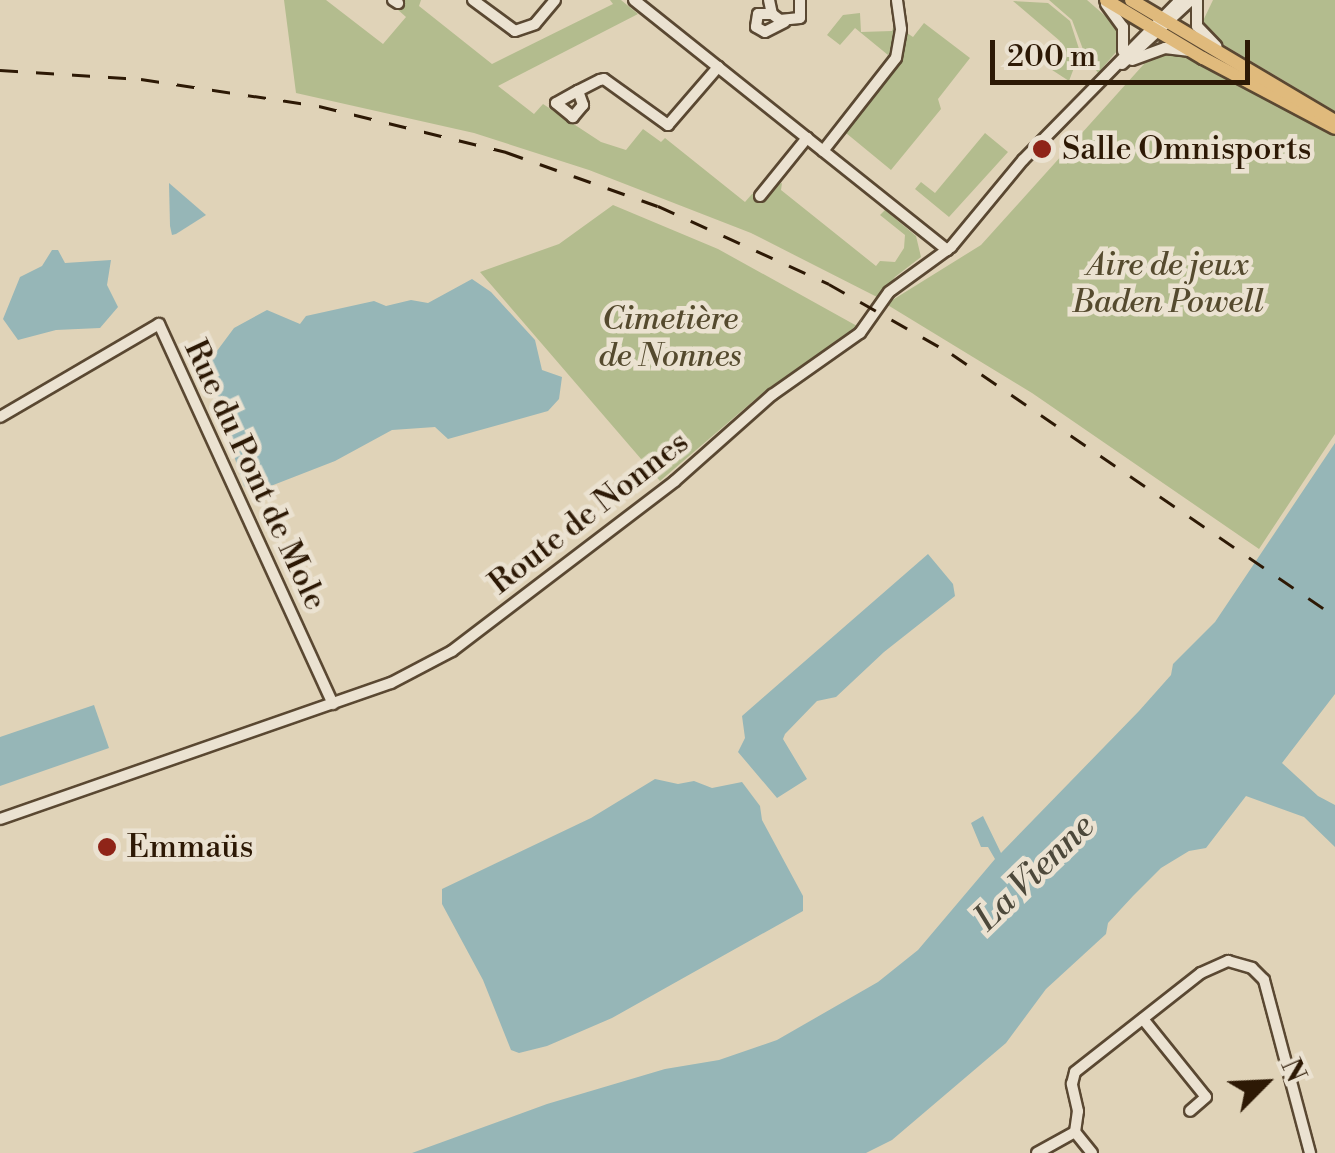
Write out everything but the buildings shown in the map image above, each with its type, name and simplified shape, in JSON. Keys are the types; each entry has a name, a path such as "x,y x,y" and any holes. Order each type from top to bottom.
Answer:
{"main road":[{"path":"1104,0 1227,57 1335,125"},
{"path":"1131,0 1191,52 1335,125"}],"street":[{"path":"473,0 515,31 535,24 555,0"},
{"path":"634,0 947,250"},
{"path":"768,0 766,15 771,30 800,18"},
{"path":"800,0 800,18"},
{"path":"823,151 896,58 901,29 897,0"},
{"path":"1104,0 1124,27 1126,41 1119,62"},
{"path":"1159,25 1180,0"},
{"path":"1159,25 1194,0 1197,26 1227,57"},
{"path":"766,15 785,22"},
{"path":"800,18 812,27"},
{"name":"Route de Nonnes","path":"0,819 406,677 452,651 675,481 772,395 860,333 896,286 947,250 1013,170 1159,25"},
{"path":"1119,62 1157,50 1191,52"},
{"path":"578,91 604,79 668,125 718,67"},
{"path":"760,196 807,138"},
{"name":"Rue du Pont de Mole","path":"0,417 159,324 332,704"},
{"path":"1092,1153 1076,1132 1078,1111 1072,1078 1212,965 1236,961 1252,968 1264,980 1310,1153"},
{"path":"1142,1019 1206,1097 1190,1111"},
{"path":"1037,1153 1076,1132"}],"green space":[{"path":"284,0 326,0 383,44 406,17 397,9 404,0 421,0 419,6 492,64 613,4 610,0 621,0 638,14 498,86 534,114 543,104 601,142 626,150 643,129 661,142 665,138 745,202 752,194 782,183 781,190 876,266 880,261 895,262 904,248 905,235 880,215 885,210 916,236 921,257 895,277 879,298 751,233 589,170 474,133 296,93"},
{"path":"1049,0 1087,0 1119,28 1117,51 1098,73 1084,52 1072,20"},
{"path":"1213,0 1335,0 1335,111 1214,39 1201,25"},
{"path":"1013,1 1048,3 1070,21 1080,52 1069,81 1049,68 1053,63 1047,58 1060,41"},
{"path":"860,13 861,32 892,31 894,24 893,45 885,62 888,55 855,28 840,45 827,35 843,15"},
{"path":"924,23 970,58 938,99 941,109 891,170 846,133 898,66 907,33 913,37"},
{"name":"Aire de jeux Baden Powell","path":"1164,52 1192,59 1335,134 1335,434 1259,549 1032,393 886,304 981,245 1144,64 1141,60"},
{"path":"985,133 1008,152 949,217 915,189 921,182 935,193"},
{"name":"Cimetière de Nonnes","path":"613,205 718,249 857,326 765,391 660,481 480,272 559,244"}],"water":[{"path":"169,183 206,215 172,235 170,226"},
{"path":"52,250 58,250 65,263 111,260 107,285 118,307 100,328 56,330 18,340 3,319 20,277 42,266"},
{"path":"472,279 491,292 535,340 542,370 562,377 559,399 548,411 448,439 435,427 392,430 335,461 253,493 244,486 208,377 211,359 234,328 267,310 300,324 306,316 374,301 386,306 411,300 428,303"},
{"name":"La Vienne","path":"1335,443 1335,694 1282,763 1318,796 1335,805 1335,847 1304,817 1246,796 1206,848 1189,851 1161,868 1133,896 1108,923 1106,934 1046,989 1006,1043 892,1140 866,1153 412,1153 547,1104 665,1069 719,1060 777,1040 878,982 918,950 995,859 988,847 981,847 971,823 983,816 1001,853 1139,711 1171,675 1173,664 1215,622"},
{"path":"928,554 953,584 955,596 884,652 836,697 817,701 785,734 783,739 807,779 777,798 738,752 745,738 742,716"},
{"path":"94,705 109,748 0,786 0,737"},
{"path":"655,779 678,784 694,781 712,788 742,782 760,806 762,820 803,896 803,911 612,1018 547,1046 519,1053 511,1050 483,980 442,904 442,889 591,818"}],"railway":[{"path":"0,70 141,79 319,106 506,152 658,206 829,284 952,354 1335,616"}],"place":[{"name":"Salle Omnisports","path":"1042,149"},
{"name":"Emmaüs","path":"107,847"}]}
